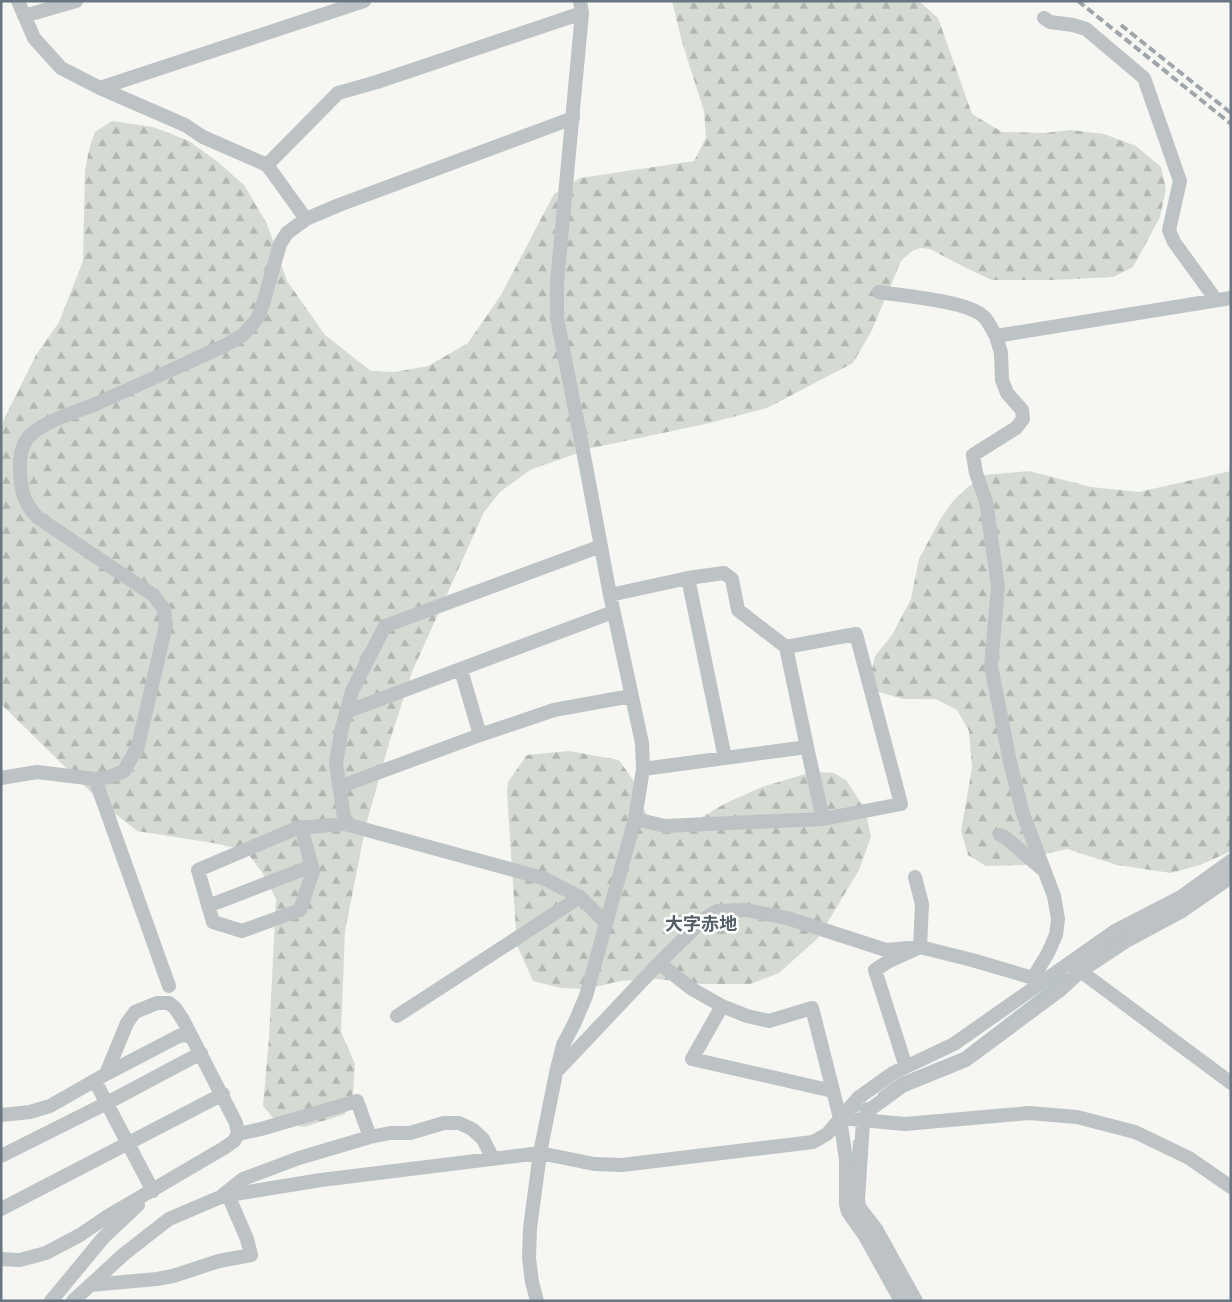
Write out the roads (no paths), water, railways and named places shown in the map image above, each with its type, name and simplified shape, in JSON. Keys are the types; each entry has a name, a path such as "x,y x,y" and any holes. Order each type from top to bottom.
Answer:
{"street":[{"path":"18,1 34,38 62,68 100,88 185,125 203,138 267,165 306,219"},
{"path":"24,16 76,1"},
{"path":"100,88 364,1"},
{"path":"267,165 338,93 377,82 581,7 573,118 557,282 557,318 613,612 642,743 643,770 636,819 586,996 563,1045 540,1153 530,1228 529,1258 537,1301"},
{"path":"1044,18 1050,22 1086,29 1144,78 1180,180 1169,230 1174,242 1211,293 1224,301"},
{"path":"1,778 38,772 95,778 109,777 124,771 138,746 166,625 164,609 153,595 37,517 27,504 21,486 20,458 27,440 35,432 52,422 224,346 243,335 257,319 260,312 280,244 287,233 306,219 338,205 573,118"},
{"path":"73,1301 124,1254 170,1219 225,1196 321,1180 540,1153 594,1164 622,1165 813,1142 827,1134 858,1098 894,1073 954,1044 1019,1000 1038,980 1056,935 1058,919 1054,896 1023,814 1010,762 991,666 998,586 986,501 976,473 973,456 1016,428 1023,419 1022,410 1007,392 1002,380 1001,352 996,336 984,316 973,310 953,304 879,292"},
{"path":"996,336 1224,301"},
{"path":"345,824 336,763 346,712 352,691 385,626 601,546"},
{"path":"610,595 688,578 724,573 732,579 738,610 786,647 823,819"},
{"path":"688,578 725,758"},
{"path":"346,712 613,612"},
{"path":"636,819 664,826 823,819 901,804 856,634 786,647"},
{"path":"461,670 480,736"},
{"path":"339,787 554,710 631,696"},
{"path":"643,770 807,747"},
{"path":"95,778 169,986"},
{"path":"302,827 313,871 300,910 242,931 213,922 198,870 297,828 302,827 345,824 543,878 580,897 606,923"},
{"path":"1000,835 1045,871"},
{"path":"916,1301 876,1229 859,1207 863,1121 868,1111 902,1086 966,1060 1060,992 1076,967 1115,931 1181,898 1231,861"},
{"path":"208,906 312,866"},
{"path":"915,876 922,904 920,947"},
{"path":"556,1073 659,963 704,919 717,911 746,910 787,918 886,950 920,947 1038,980 1076,967 1128,940 1182,911 1231,877"},
{"path":"397,1016 580,897"},
{"path":"906,1068 875,970 889,960 920,947"},
{"path":"659,963 692,989 722,1006 747,1016 769,1021 812,1008 840,1118 846,1160 846,1204 848,1212 901,1301"},
{"path":"1076,967 1231,1083"},
{"path":"1,1259 20,1260 46,1253 80,1235 108,1216 153,1191 234,1141 238,1134 236,1122 223,1094 175,1008 169,1003 157,1003 135,1012 127,1023 101,1077 107,1103 153,1191"},
{"path":"722,1006 692,1059 833,1091"},
{"path":"1,1115 30,1112 50,1106 179,1036 186,1035 192,1038"},
{"path":"1,1156 201,1053"},
{"path":"1,1209 223,1094"},
{"path":"238,1134 357,1102 370,1137"},
{"path":"840,1118 905,1124 1029,1113 1077,1117 1135,1132 1189,1158 1231,1187"},
{"path":"225,1196 243,1179 299,1158 370,1137 390,1133 410,1133 444,1124 459,1123 472,1129 483,1139 492,1159"},
{"path":"51,1301 103,1238 153,1191"},
{"path":"90,1284 165,1278 219,1262 251,1255 247,1239 225,1196"}],"waterway":[{"path":"1091,956 1123,936"},
{"path":"880,1094 899,1080 963,1054 1066,975"},
{"path":"857,1110 866,1104"},
{"path":"853,1173 855,1142"}],"railway":[{"path":"1078,1 1231,124"},
{"path":"1121,25 1231,113"}],"district":[{"name":"大字赤地","path":"701,924"}]}
